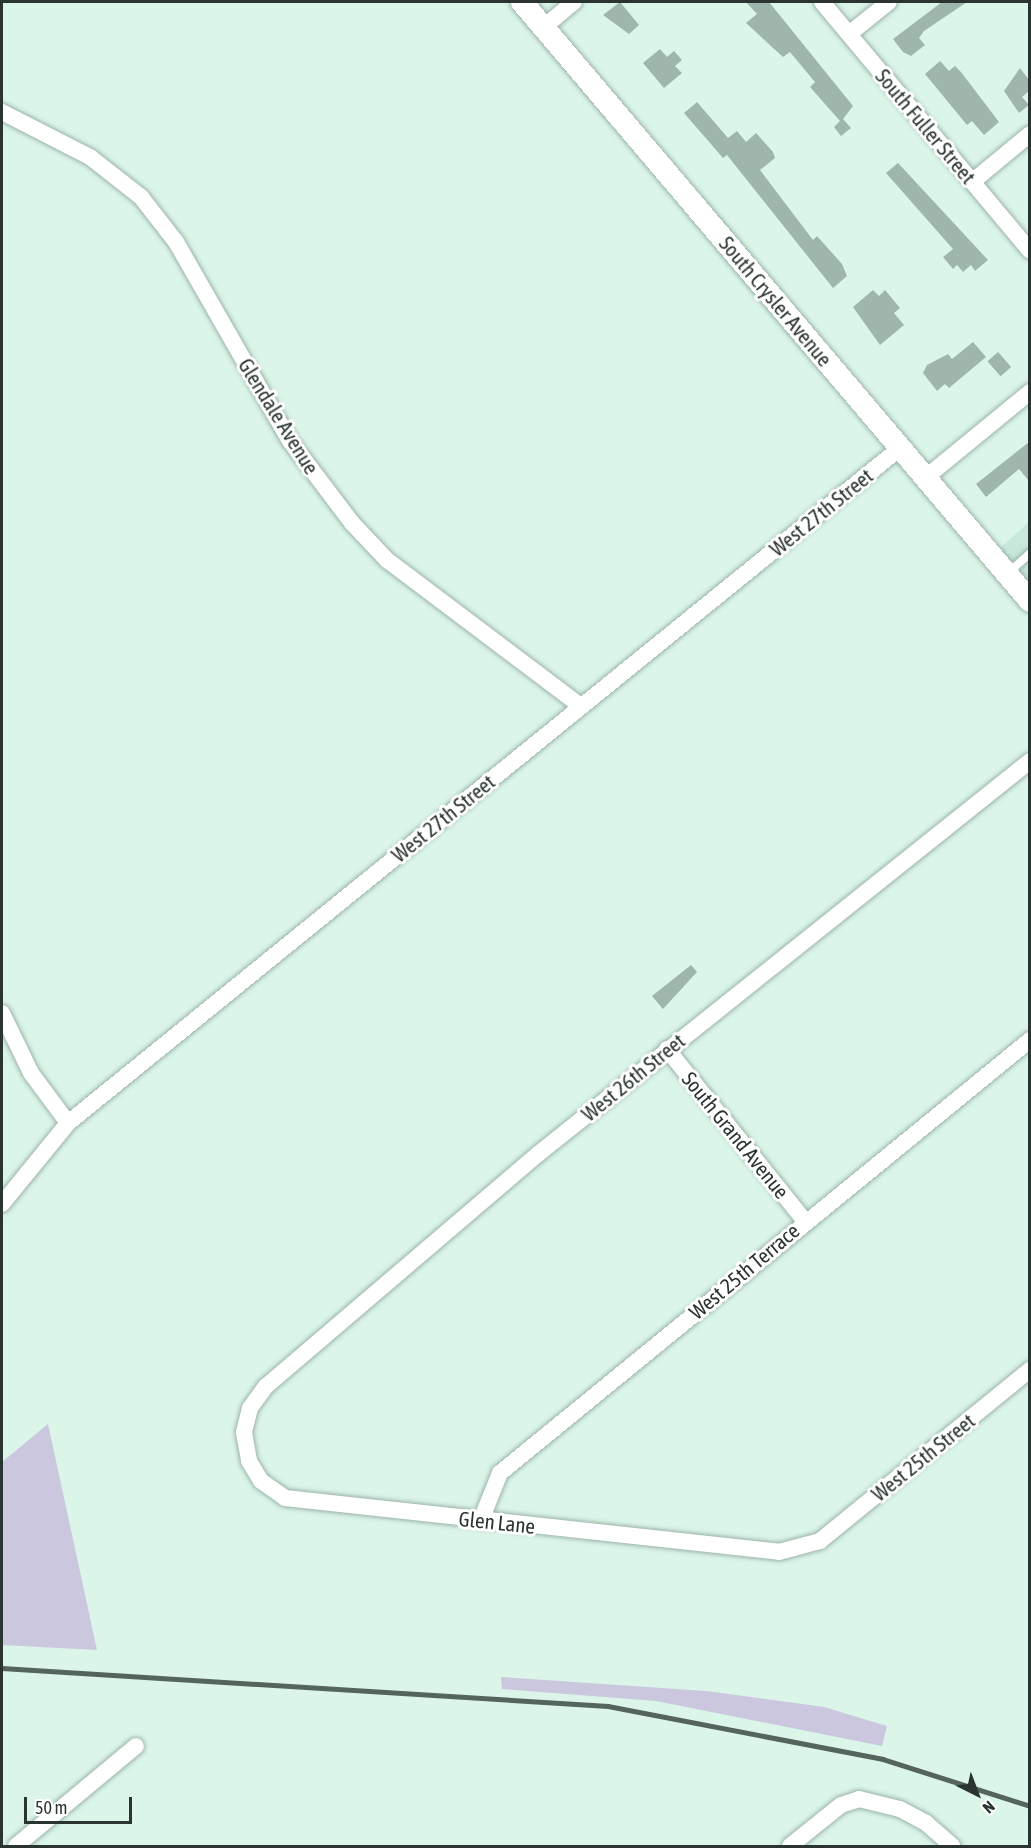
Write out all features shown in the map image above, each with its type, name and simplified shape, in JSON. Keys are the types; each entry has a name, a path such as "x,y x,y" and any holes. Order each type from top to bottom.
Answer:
{"main road":[{"name":"South Crysler Avenue","path":"522,2 1029,601"}],"street":[{"path":"544,27 574,2"},
{"name":"South Fuller Street","path":"822,2 1029,250"},
{"path":"849,34 889,2"},
{"name":"Glendale Avenue","path":"2,112 90,157 141,197 176,242 290,441 352,523 387,560 581,706"},
{"path":"972,182 1029,134"},
{"path":"926,478 1029,392"},
{"name":"West 27th Street","path":"2,1204 68,1123 900,448"},
{"name":"West 26th Street","path":"250,1408 266,1386 667,1049 1029,761"},
{"path":"2,1013 31,1073 68,1123"},
{"name":"West 25th Terrace","path":"481,1520 500,1473 805,1221 1029,1040"},
{"name":"South Grand Avenue","path":"667,1049 805,1221"},
{"name":"West 25th Street","path":"816,1544 1029,1370"},
{"name":"Glen Lane","path":"250,1408 244,1432 249,1461 261,1481 285,1498 779,1552 816,1544"},
{"path":"16,1846 136,1746"},
{"path":"790,1846 853,1801 871,1800 900,1809 926,1823 952,1846"}],"lane":[{"path":"1007,574 1029,553"}],"shaded area":[{"path":"1029,522 1029,584 1000,548"},
{"path":"48,1424 97,1650 2,1645 2,1462"},
{"path":"501,1677 706,1691 824,1707 887,1726 882,1746 656,1701 502,1689"}],"building":[{"path":"620,2 639,25 629,34 603,15"},
{"path":"746,2 769,2 853,106 843,119 851,128 841,136 834,127 840,121 810,87 815,82 790,52 783,57 746,23 757,14"},
{"path":"942,2 967,2 924,31 919,38 925,45 911,56 903,52 893,39"},
{"path":"660,49 667,57 674,51 682,60 675,66 682,73 664,88 643,63"},
{"path":"940,61 949,71 955,66 961,72 999,122 984,135 972,121 967,125 925,74"},
{"path":"1020,68 1029,80 1029,91 1022,97 1029,105 1019,113 1004,91"},
{"path":"697,102 728,138 737,131 746,142 756,133 773,152 775,158 760,170 813,240 817,236 842,264 847,276 833,288 727,155 723,158 684,113"},
{"path":"898,163 988,260 975,271 971,265 963,272 957,265 953,269 943,257 953,249 886,173"},
{"path":"873,290 879,296 885,290 900,308 894,313 904,325 880,345 853,307"},
{"path":"973,342 986,357 949,388 945,384 937,391 923,373 927,365 948,354 952,359"},
{"path":"998,352 1011,367 1001,376 987,361"},
{"path":"1029,442 1029,481 1019,469 986,497 976,484"},
{"path":"691,965 697,972 663,1009 652,996"}],"railway":[{"path":"2,1668 608,1706 883,1759 1030,1806"}]}
